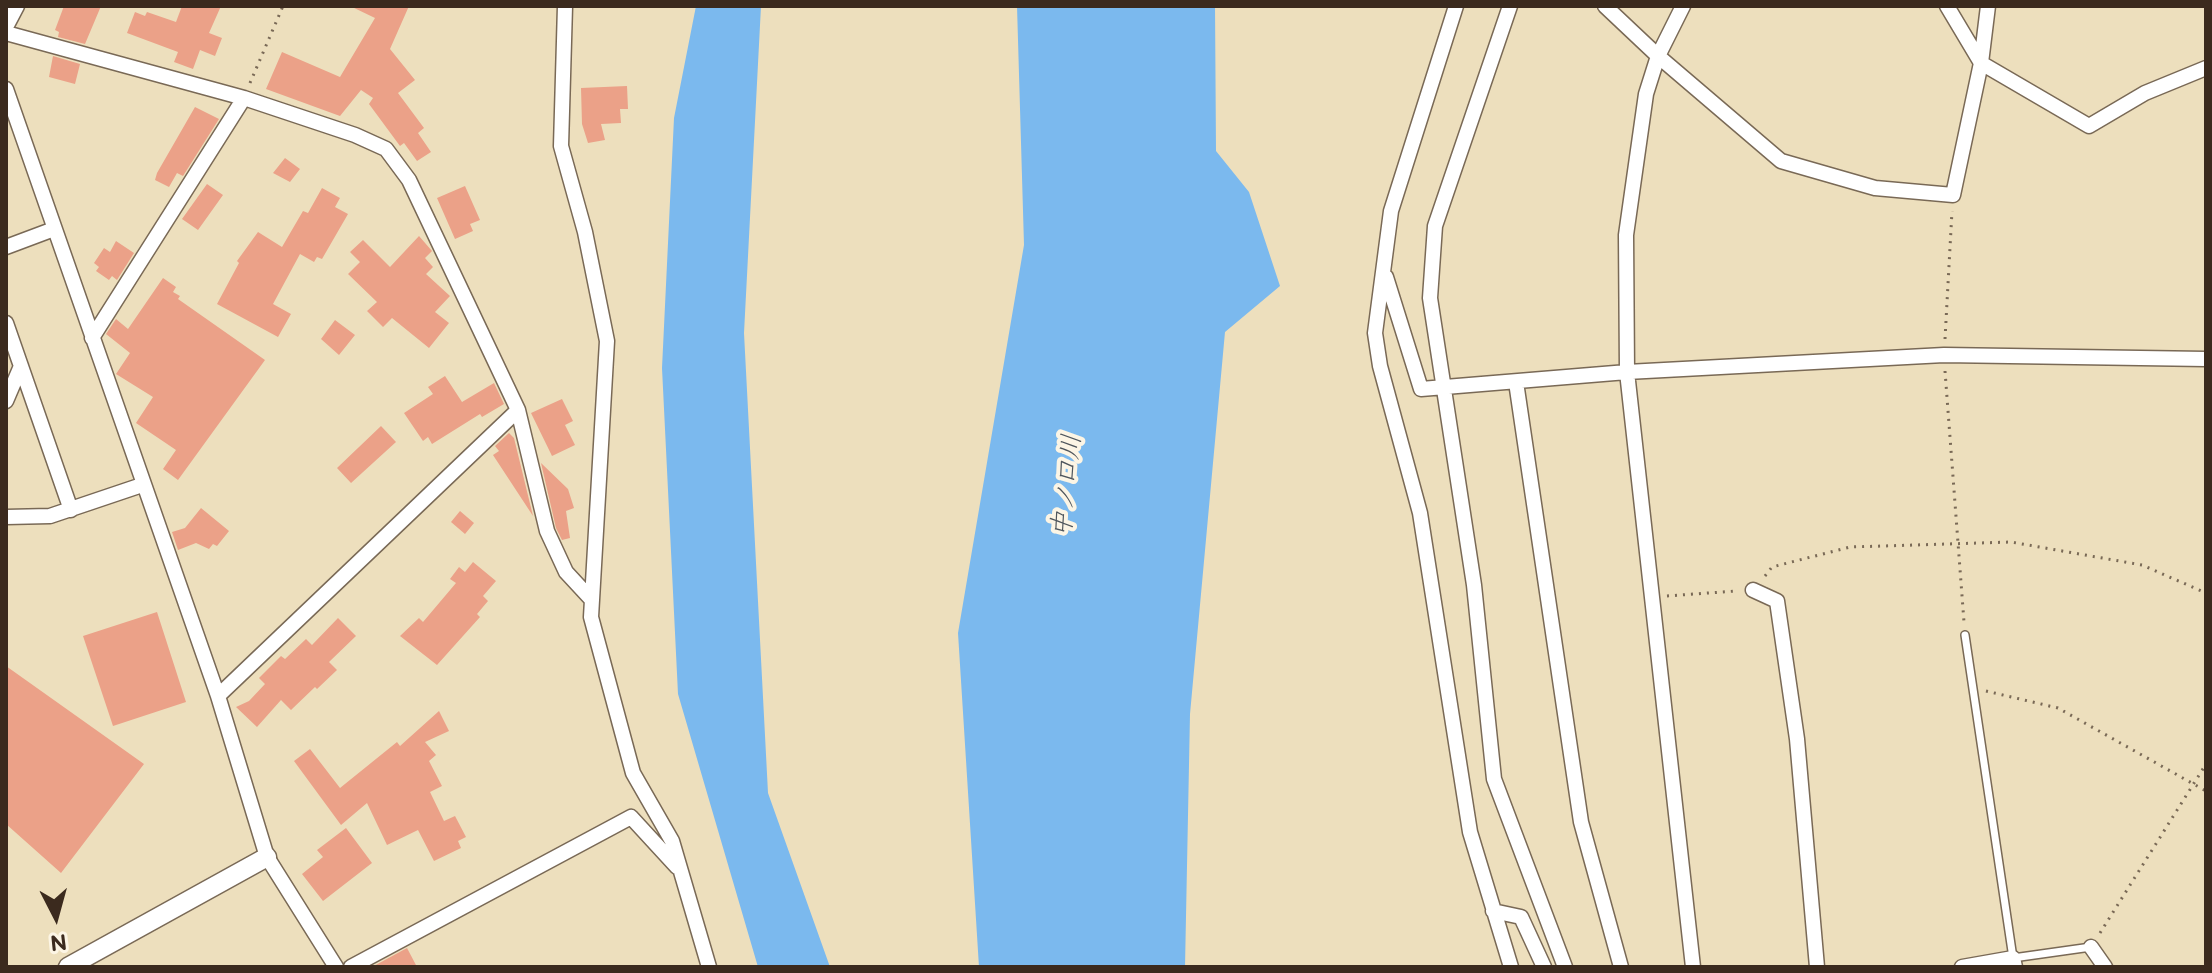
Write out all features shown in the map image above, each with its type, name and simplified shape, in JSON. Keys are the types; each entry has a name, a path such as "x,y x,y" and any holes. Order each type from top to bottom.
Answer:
{"street":[{"path":"17,6 6,30 244,98 386,149 409,180 518,410 547,531 566,572 591,599"},
{"path":"565,6 561,146 585,232 607,341 591,617 633,773 672,841 709,967"},
{"path":"1456,6 1391,211 1375,333 1380,366 1420,513 1470,832 1511,967"},
{"path":"1510,6 1435,226 1430,298 1474,585 1494,779 1565,967"},
{"path":"1605,6 1658,56 1781,161 1875,188 1953,195 1981,63 1988,6"},
{"path":"1683,6 1658,56 1646,94 1626,235 1627,372 1693,967"},
{"path":"1947,6 1981,63 2089,126 2145,93 2206,68"},
{"path":"6,89 218,696 267,857 336,967"},
{"path":"92,338 244,98"},
{"path":"6,247 54,229"},
{"path":"1384,272 1421,389 1627,372 1944,355 2206,359"},
{"path":"6,323 71,510"},
{"path":"6,401 21,366"},
{"path":"1516,382 1581,822 1621,967"},
{"path":"218,696 518,410"},
{"path":"6,517 29,519 71,510 142,485"},
{"path":"1753,590 1777,601 1797,739 1817,967"},
{"path":"351,967 631,817 680,871"},
{"path":"68,967 267,857"},
{"path":"1493,911 1521,917 1544,967"},
{"path":"2091,947 2105,967"},
{"path":"1962,967 2014,963"}],"lane":[{"path":"1965,635 2014,963 2091,947"}],"path":[{"path":"244,98 283,6"},
{"path":"1953,195 1944,355 1965,635"},
{"path":"1650,597 1753,590 1772,567 1850,547 1958,542 2011,542 2142,565 2206,593"},
{"path":"1973,688 2058,708 2195,782 2206,791"},
{"path":"2091,947 2206,764"}],"water":[{"path":"696,6 761,6 744,333 768,793 830,967 758,967 678,694 662,368 674,118"},
{"name":"中ノ口川","path":"1017,6 1215,6 1216,151 1249,192 1280,286 1225,332 1190,714 1185,967 979,967 958,633 1024,245"}],"building":[{"path":"64,6 101,6 85,44 58,37 59,32 55,30"},
{"path":"182,6 221,6 209,33 222,38 215,56 200,50 193,69 174,62 178,52 127,33 135,12 145,16 147,12 176,22"},
{"path":"350,6 409,6 390,49 415,80 398,93 424,128 418,133 431,152 417,161 404,143 400,146 369,104 373,98 361,90 340,116 266,89 282,52 340,77 375,18"},
{"path":"53,56 80,64 75,84 49,77"},
{"path":"627,86 628,109 620,109 621,123 601,124 605,140 588,143 582,124 581,88"},
{"path":"195,107 219,119 183,176 177,173 169,187 155,180 157,173"},
{"path":"285,158 300,169 290,182 273,173"},
{"path":"207,184 223,195 198,230 182,219"},
{"path":"465,186 480,220 470,224 473,231 455,239 437,198"},
{"path":"322,188 340,198 335,207 348,214 322,259 317,257 314,262 300,254 273,304 291,314 278,337 217,304 239,263 237,261 258,232 282,247 303,211 308,213"},
{"path":"419,236 432,251 425,258 433,267 426,274 450,296 435,312 449,323 429,348 392,318 383,327 367,311 377,302 348,274 360,262 350,252 363,240 390,267"},
{"path":"116,241 134,253 117,280 112,276 109,280 96,271 99,267 94,263 104,248 110,252"},
{"path":"163,278 176,287 173,292 180,296 178,299 265,360 178,480 163,469 176,450 136,423 153,397 116,374 130,353 106,334 116,319 128,329"},
{"path":"335,320 355,335 339,355 321,339"},
{"path":"445,376 462,402 494,383 504,404 482,417 480,414 432,444 428,437 423,441 404,413 433,394 428,387"},
{"path":"562,399 573,421 565,425 575,445 552,456 531,413"},
{"path":"381,426 396,442 351,483 337,468"},
{"path":"509,433 514,438 533,516 493,455 499,451 495,446"},
{"path":"541,463 568,489 574,508 566,511 570,538 562,540 556,528"},
{"path":"201,508 229,531 217,546 213,544 209,549 196,543 178,550 172,532 185,528"},
{"path":"460,511 474,523 465,534 451,522"},
{"path":"473,562 496,581 483,596 488,601 477,614 480,617 437,665 400,636 419,618 423,622 456,583 450,579 459,567 465,572"},
{"path":"157,612 186,702 113,726 83,636"},
{"path":"338,618 356,636 329,662 337,670 291,710 281,700 257,727 236,707 249,701 265,684 259,678 281,656 285,659 306,639 312,645"},
{"path":"6,666 144,764 61,873 6,824"},
{"path":"439,711 449,731 425,742 436,755 429,761 442,786 430,792 444,821 455,816 466,837 458,841 461,848 434,861 418,830 387,845 367,803 341,825 294,761 310,749 340,788 397,742 400,746"},
{"path":"346,828 372,863 323,901 302,874 323,857 317,850"},
{"path":"407,948 417,967 372,967"}]}
